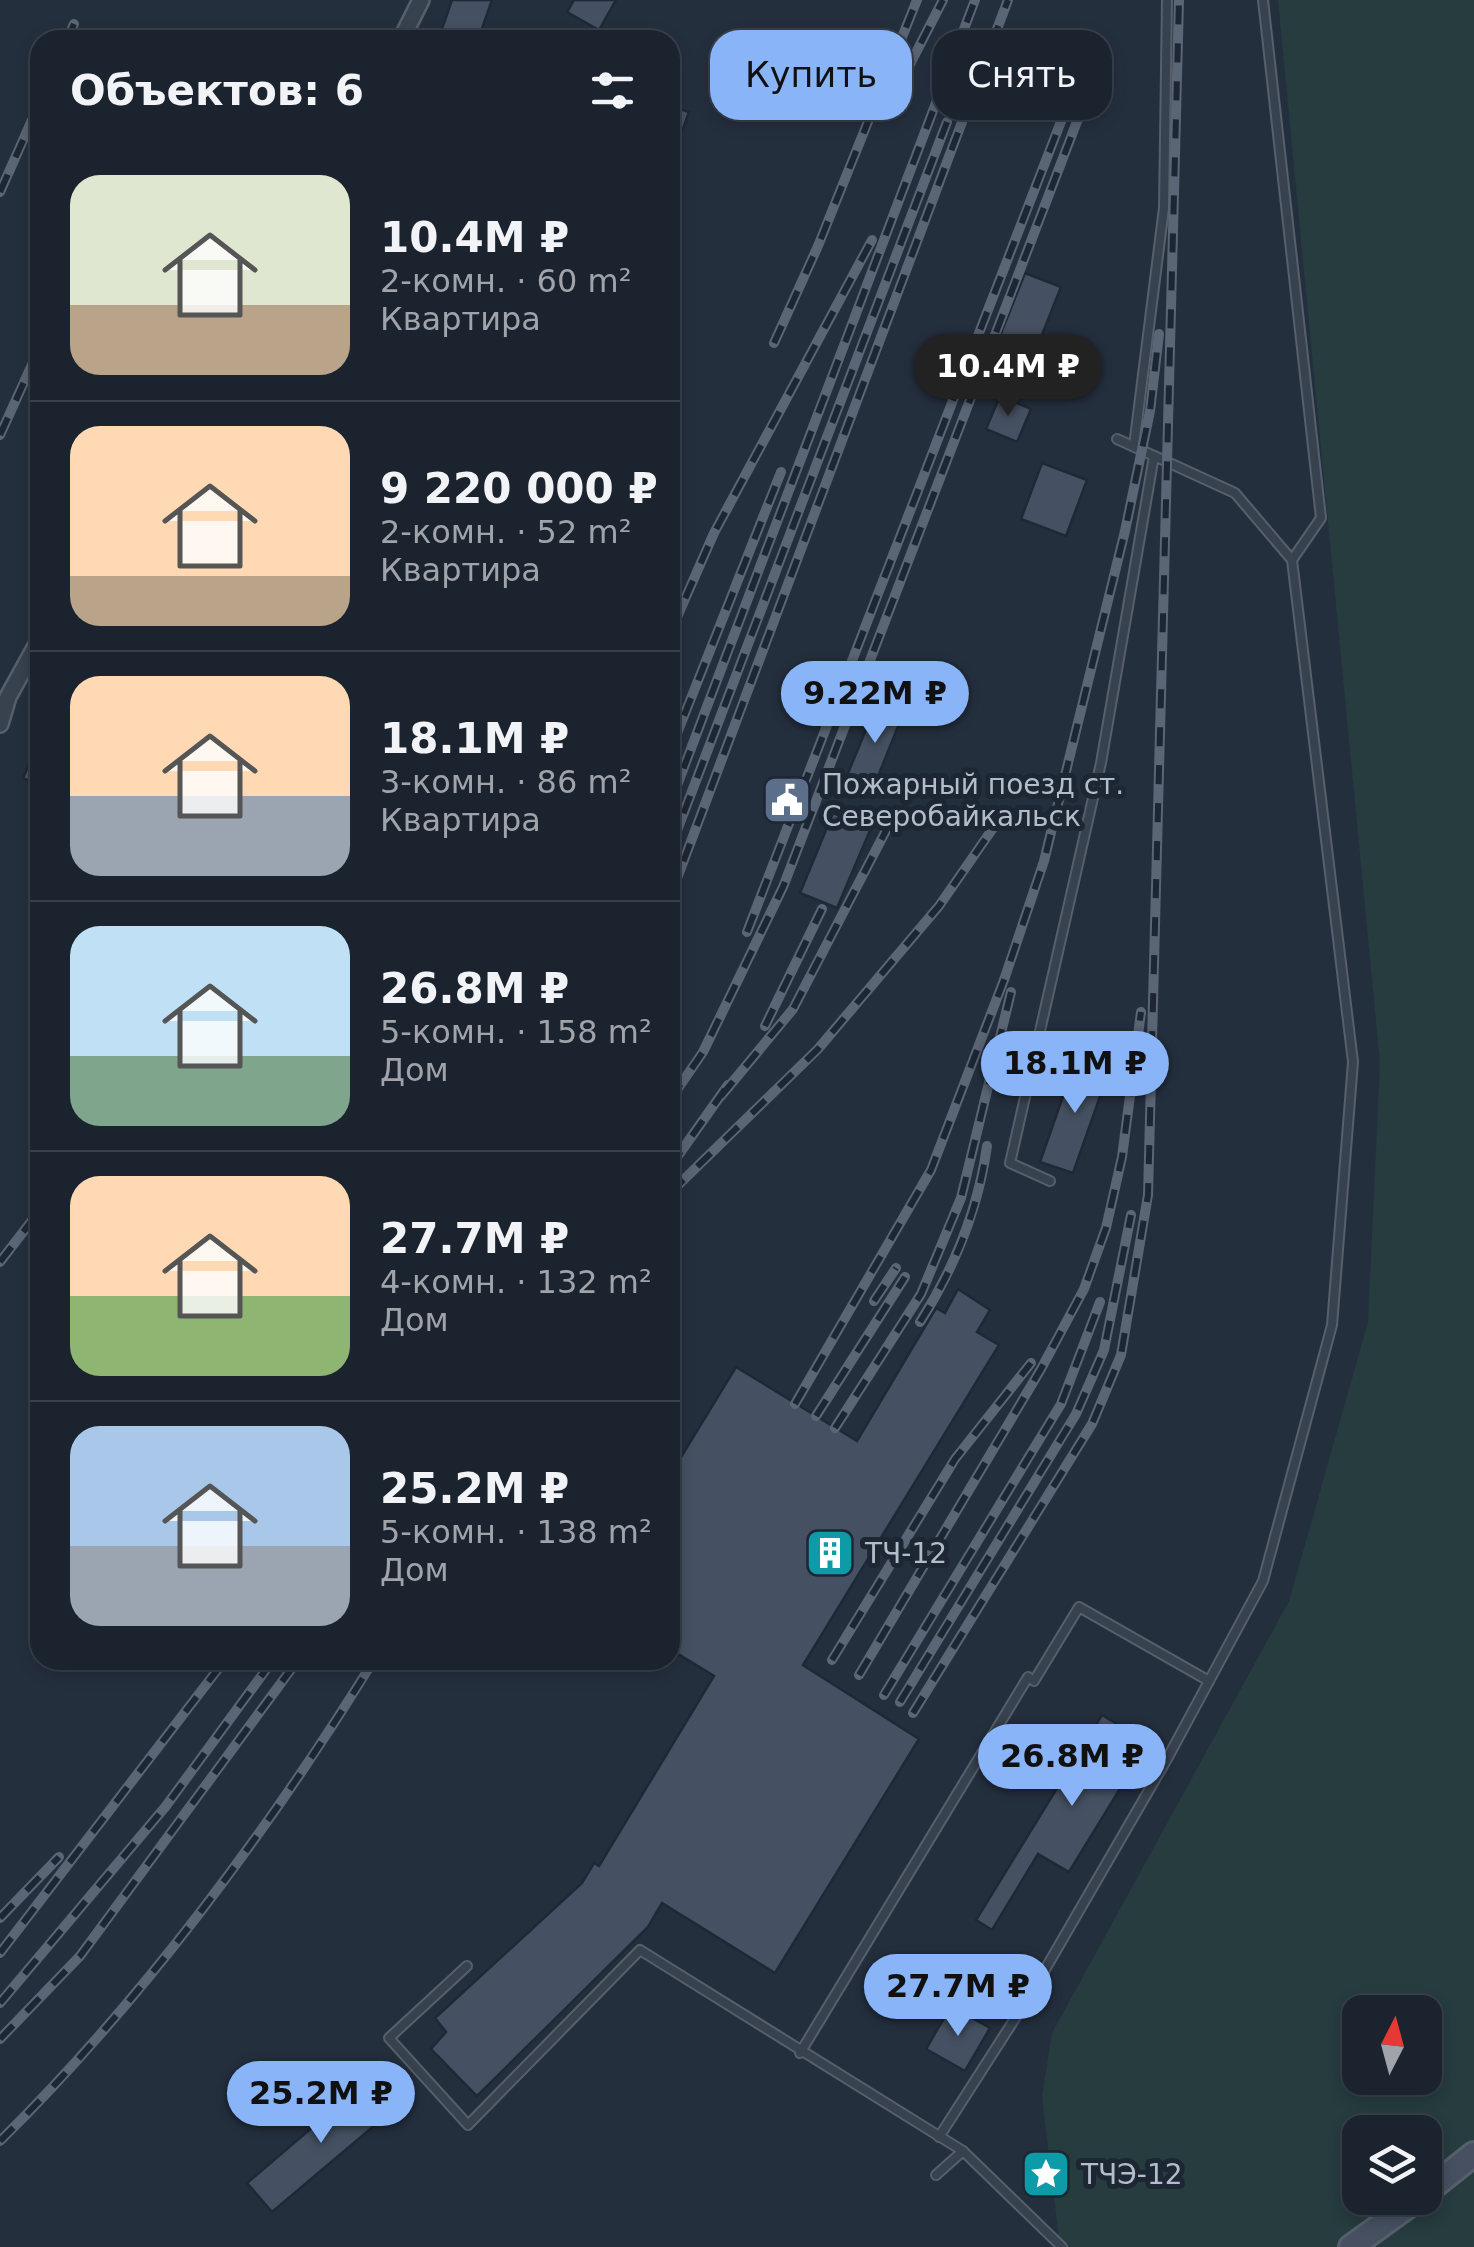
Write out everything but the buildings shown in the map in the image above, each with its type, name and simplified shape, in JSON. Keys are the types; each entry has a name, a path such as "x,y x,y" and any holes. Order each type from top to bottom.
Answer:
{"main road":[{"path":"1442,2179 1474,2154"},
{"path":"1351,2247 1395,2215"}],"street":[{"path":"406,30 420,0"},
{"path":"0,724 8,697 30,658"}],"lane":[{"path":"1134,446 1164,208 1167,0"},
{"path":"1263,0 1321,518 1292,560"},
{"path":"939,2136 1032,1992 1263,1581 1332,1324 1353,1062 1292,560 1236,493 1117,438"},
{"path":"1050,1182 1010,1163 1101,763 1154,456"},
{"path":"800,2053 1028,1678 1034,1681 1079,1607 1209,1681"},
{"path":"467,1966 389,2038 468,2125 640,1950 964,2152 1062,2247"},
{"path":"936,2174 964,2152"}],"green space":[{"path":"1278,0 1474,0 1474,2247 1060,2247 1042,2097 1052,2033 1289,1601 1368,1322 1380,1063"}],"railway":[{"path":"774,343 818,246 917,0"},
{"path":"912,60 943,0"},
{"path":"680,778 975,0"},
{"path":"680,870 1008,0"},
{"path":"913,1713 1092,1424 1121,1355 1148,1195 1179,0"},
{"path":"71,30 74,24"},
{"path":"747,932 1062,120"},
{"path":"680,1085 703,1052 783,887 1078,120"},
{"path":"680,823 947,122"},
{"path":"0,192 30,124"},
{"path":"680,610 714,533 872,240"},
{"path":"795,1404 931,1170 1004,980 1044,861 1125,531 1150,411 1159,334"},
{"path":"0,435 30,369"},
{"path":"680,726 781,472"},
{"path":"680,1183 818,1049 939,906 1000,818"},
{"path":"721,1096 793,1009 891,821"},
{"path":"765,1026 822,909"},
{"path":"835,1428 921,1294 961,1198 1011,992"},
{"path":"859,1675 1041,1369 1084,1289 1106,1228 1122,1157 1141,1012"},
{"path":"680,1153 728,1085"},
{"path":"920,1322 963,1238 978,1193 987,1146"},
{"path":"900,1702 1076,1414 1104,1350 1131,1215"},
{"path":"0,1262 30,1223"},
{"path":"874,1301 896,1268"},
{"path":"816,1416 905,1277"},
{"path":"884,1695 1061,1404 1100,1302"},
{"path":"832,1660 955,1459 1031,1363"},
{"path":"0,1953 217,1670"},
{"path":"0,2003 166,1806 266,1670"},
{"path":"0,2039 80,1956 291,1670"},
{"path":"0,2141 103,2031 201,1911 292,1786 368,1670"},
{"path":"0,1918 59,1857"}],"place":[{"name":"Пожарный поезд ст. Северобайкальск","path":"787,800"},
{"name":"ТЧ-12","path":"830,1553"},
{"name":"ТЧЭ-12","path":"1046,2174"}]}
